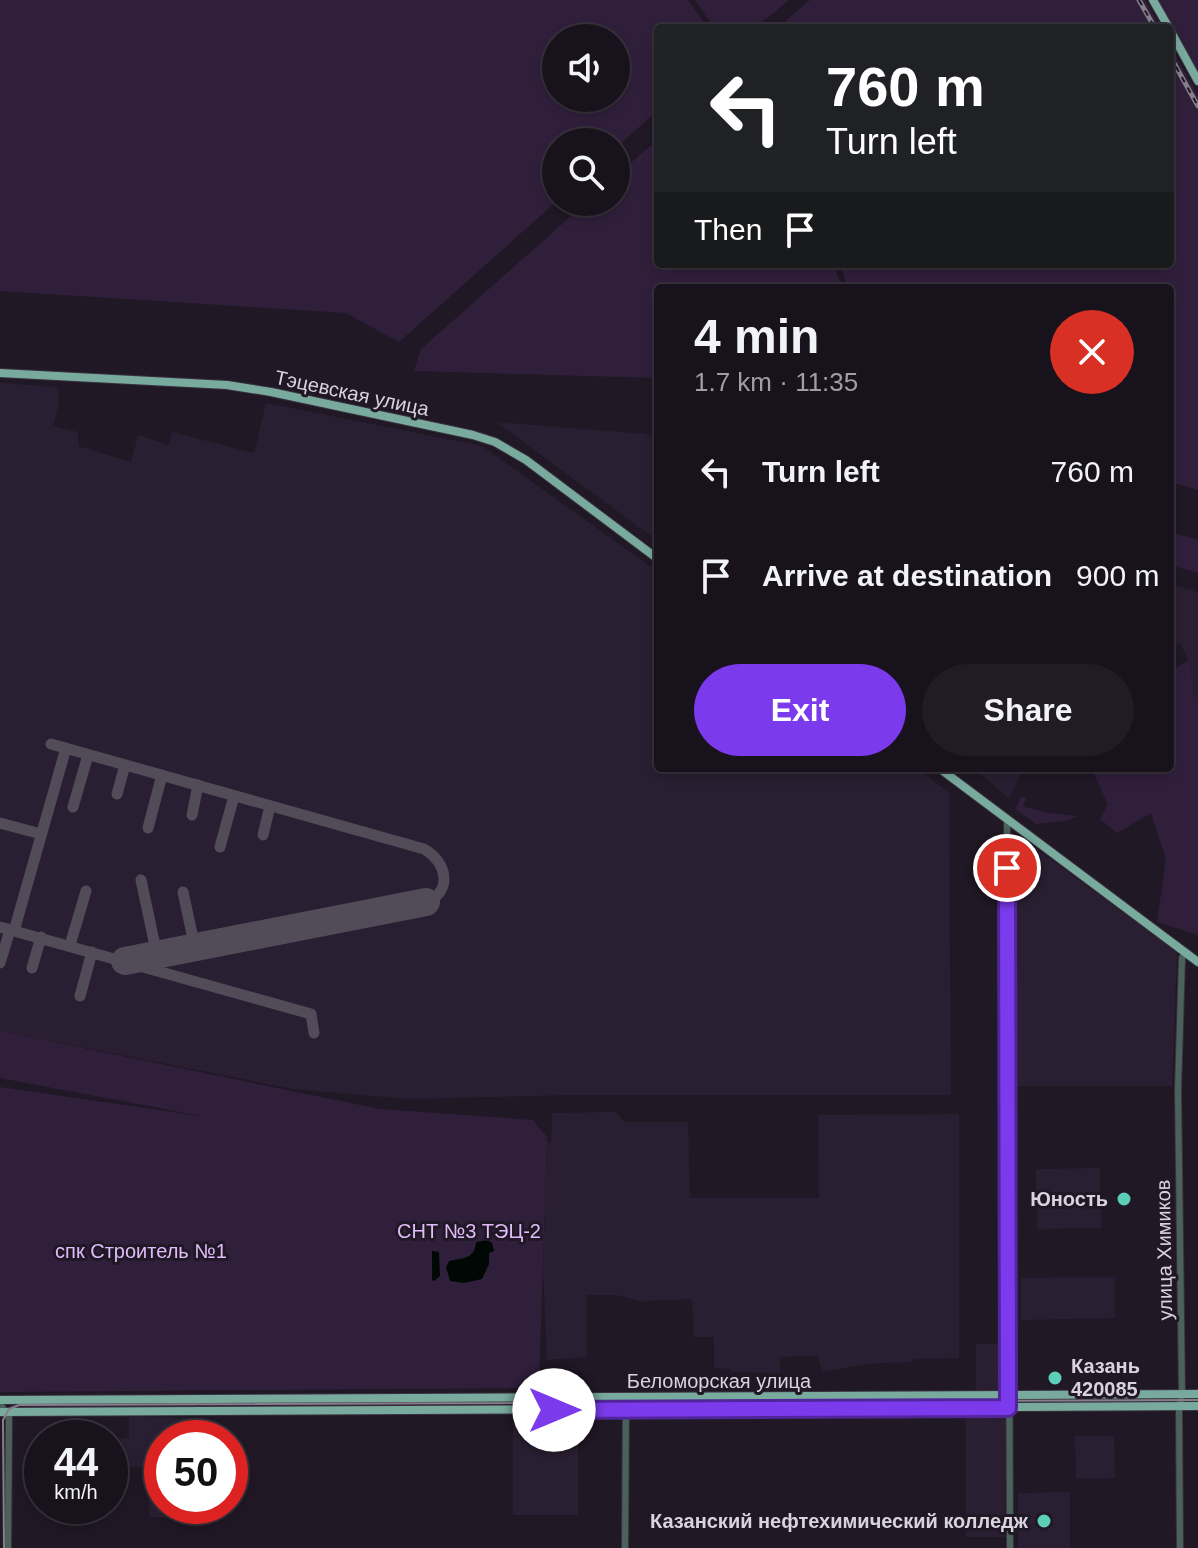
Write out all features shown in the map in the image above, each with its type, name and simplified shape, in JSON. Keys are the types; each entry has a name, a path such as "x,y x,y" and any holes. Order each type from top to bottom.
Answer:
{"main road":[{"path":"1153,0 1166,24"},
{"path":"1174,38 1198,81"},
{"name":"Тэцевская улица","path":"0,373 227,385 473,435 495,442 526,460 654,556"},
{"path":"944,772 1198,962"},
{"name":"Беломорская улица","path":"0,1402 1198,1394"},
{"path":"820,1396 820,1409"},
{"name":"Беломорская улица","path":"4,1412 1198,1406"}],"street":[{"path":"1007,819 1010,1548"},
{"name":"улица Химиков","path":"1180,1548 1179,1406 1182,1394 1178,1090 1182,958 1185,953"},
{"path":"625,1548 626,1397"},
{"path":"0,1402 4,1412 8,1548"}],"shaded area":[{"path":"0,383 57,387 59,403 53,426 78,432 78,446 131,462 138,435 169,445 172,432 254,453 266,403 482,446 654,569 654,772 922,772 949,793 951,1095 570,1095 409,1099 292,1089 0,1031"},
{"path":"496,422 654,436 654,538"},
{"path":"1174,585 1198,592 1198,699 1195,699 1189,660 1180,643 1174,646"},
{"path":"978,772 1022,772 1009,798"},
{"path":"1017,840 1024,840 1177,952 1172,1086 1010,1086 1012,845"},
{"path":"616,1112 624,1122 688,1122 690,1198 819,1198 818,1115 959,1114 959,1358 865,1364 822,1372 818,1356 780,1357 780,1373 731,1372 730,1369 714,1368 714,1337 694,1337 692,1299 642,1301 616,1295 587,1295 587,1357 547,1360 543,1269 547,1142 551,1143 552,1113"},
{"path":"1100,1168 1101,1228 1037,1229 1036,1169"},
{"path":"487,1240 492,1243 494,1251 489,1253 489,1264 482,1279 464,1283 450,1281 446,1267 449,1261 467,1257 473,1252 476,1242"},
{"path":"432,1251 439,1252 440,1276 434,1281 432,1280"},
{"path":"1115,1277 1115,1318 1021,1320 1021,1278"},
{"path":"976,1344 1004,1344 1005,1391 976,1391"},
{"path":"966,1412 1006,1414 1005,1537 966,1537"},
{"path":"129,1417 195,1418 144,1420 144,1467 128,1467"},
{"path":"513,1417 578,1417 578,1515 513,1515"},
{"path":"1075,1436 1114,1436 1115,1478 1076,1479"},
{"name":"Казанский нефтехимический колледж","path":"1070,1492 1070,1548 1018,1548 1018,1493"}],"green space":[{"path":"0,0 688,0 705,24 654,24 654,114 630,135 630,128 542,128 542,214 399,342 346,313 0,291"},
{"path":"695,0 789,0 760,24 711,24"},
{"path":"810,0 1145,0 1159,24 782,24"},
{"path":"1158,0 1198,0 1198,75 1174,30 1174,24 1171,24"},
{"path":"1174,52 1198,96 1198,490 1174,483 1174,284 847,284 841,268 1174,268"},
{"path":"654,143 654,268 834,268 840,284 654,284 654,378 414,371 421,349 571,216 630,216 630,164"},
{"path":"1174,533 1198,540 1198,573 1174,566"},
{"path":"1189,660 1195,698 1198,699 1198,935 1157,922 1166,859 1151,813 1117,833 1100,819 1108,804 1093,772 1174,772 1174,669"},
{"path":"1022,796 1026,799 1023,806 1047,813 1077,816 1065,821 1036,824 1015,809"},
{"path":"0,1031 380,1109 533,1120 547,1137 539,1388 0,1392 0,1087 207,1117 0,1078"},
{"path":"623,1400 624,1408 202,1409 202,1401"},
{"path":"10,1401 198,1401 198,1409 10,1409"}],"taxiway":[{"path":"51,744 424,849 438,861 444,876 441,891 426,902"},
{"path":"14,931 66,748"},
{"path":"73,807 88,755"},
{"path":"117,794 125,765"},
{"path":"148,828 162,775"},
{"path":"192,815 198,785"},
{"path":"220,847 234,796"},
{"path":"263,835 270,806"},
{"path":"0,823 41,834"},
{"path":"141,880 157,955"},
{"path":"70,945 86,891"},
{"path":"183,892 195,948"},
{"path":"0,927 311,1014 314,1033"},
{"path":"0,963 10,930"},
{"path":"32,968 41,937"},
{"path":"80,996 92,952"}],"runway":[{"path":"125,961 426,902"}],"tram line":[{"path":"4,1548 3,1420 9,1409 19,1405 1198,1400"}],"railway":[{"path":"1139,0 1153,24"},
{"path":"1174,63 1198,106"}],"place":[{"name":"Юность","path":"1124,1199"},
{"name":"Казань 420085","path":"1055,1378"},
{"name":"Казанский нефтехимический колледж","path":"1044,1521"}],"route":[{"path":"554,1410 1008,1408 1007,868"}],"park label":[{"name":"СНТ №3 ТЭЦ-2","path":"469,1231"},
{"name":"спк Строитель №1","path":"141,1251"}]}
